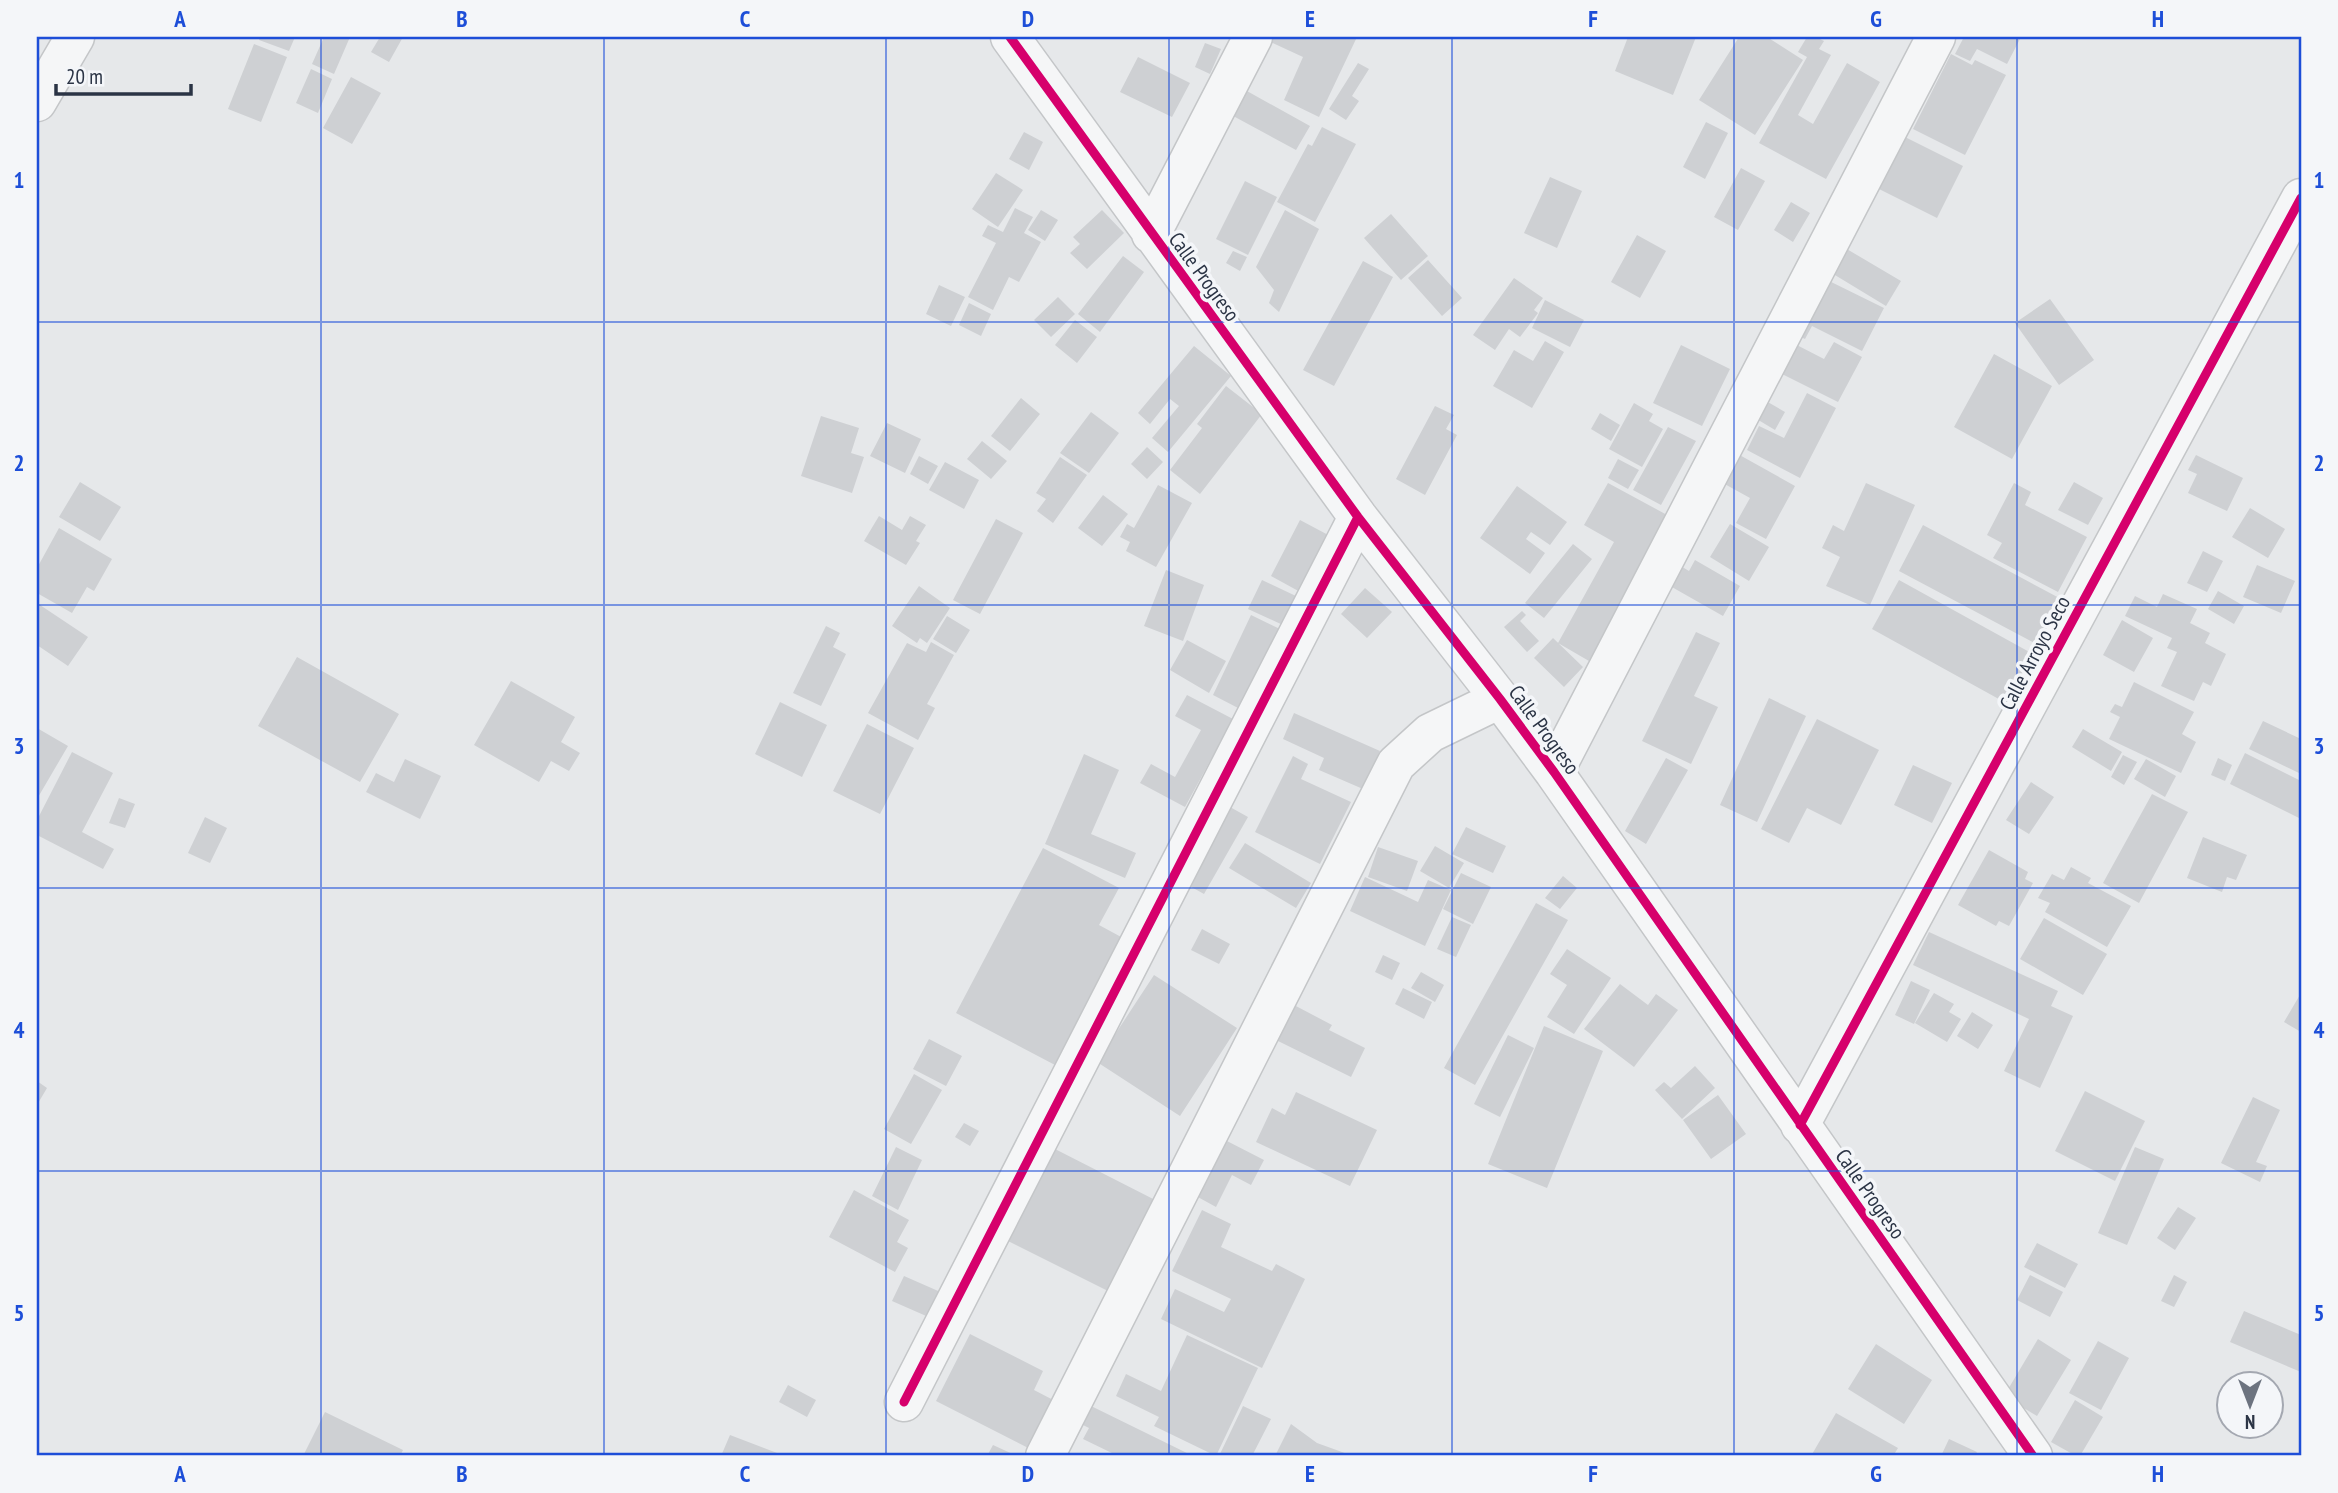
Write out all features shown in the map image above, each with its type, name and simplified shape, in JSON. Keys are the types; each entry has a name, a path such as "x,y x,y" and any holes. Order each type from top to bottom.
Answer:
{"street":[{"path":"37,103 75,37"},
{"name":"Calle Progreso","path":"1010,37 1358,517 1554,772 2033,1456"},
{"path":"1152,234 1253,37"},
{"path":"1554,772 1936,37"},
{"name":"Calle Arroyo Seco","path":"1800,1125 2301,198"},
{"path":"904,1402 1358,517"},
{"path":"1045,1456 1396,764 1430,733 1500,699"}],"building":[{"path":"260,37 295,37 289,51 259,40"},
{"path":"324,37 350,37 334,74 312,64"},
{"path":"380,37 403,37 389,62 371,52"},
{"path":"1260,37 1357,37 1319,117 1284,100 1303,57"},
{"path":"1628,37 1696,37 1673,95 1615,71"},
{"path":"1739,37 1767,37 1803,60 1755,135 1699,100"},
{"path":"1807,37 1824,41 1819,49 1831,55 1798,115 1813,124 1847,63 1880,82 1826,179 1759,143 1807,57 1798,52"},
{"path":"1964,37 2021,37 2007,64 1977,49 1970,61 1955,54"},
{"path":"1205,43 1221,49 1210,74 1195,67"},
{"path":"254,44 287,57 261,122 228,109"},
{"path":"1951,54 1972,65 1975,60 2006,75 1965,155 1913,129"},
{"path":"1138,57 1190,83 1172,117 1120,92"},
{"path":"1358,63 1369,69 1352,96 1359,101 1346,120 1329,109"},
{"path":"311,69 332,79 318,113 296,103"},
{"path":"351,77 381,93 352,144 323,128"},
{"path":"1238,86 1310,126 1296,150 1224,111"},
{"path":"1706,122 1728,133 1705,179 1683,167"},
{"path":"1322,127 1356,144 1315,222 1277,202 1308,144 1312,146"},
{"path":"1024,132 1043,142 1029,170 1009,159"},
{"path":"1901,135 1963,166 1937,218 1875,187"},
{"path":"1741,168 1765,181 1738,230 1714,217"},
{"path":"996,173 1023,190 998,227 972,209"},
{"path":"1550,177 1582,191 1557,248 1524,233"},
{"path":"1245,181 1277,197 1248,255 1216,239"},
{"path":"1791,202 1810,213 1793,242 1774,230"},
{"path":"1015,208 1033,217 1024,233 1041,242 1019,282 1009,277 993,310 968,297 996,243 982,236 988,225 1003,232"},
{"path":"1041,210 1058,220 1045,241 1028,230"},
{"path":"1102,210 1124,233 1087,269 1070,253 1080,244 1073,237"},
{"path":"1285,210 1319,229 1279,312 1269,303 1274,290 1256,267"},
{"path":"1391,214 1428,256 1401,280 1364,238"},
{"path":"1637,235 1666,251 1640,298 1611,282"},
{"path":"1840,245 1901,281 1886,306 1825,269"},
{"path":"1233,251 1247,257 1240,271 1226,263"},
{"path":"1123,256 1144,272 1100,332 1078,314"},
{"path":"1428,260 1462,298 1442,316 1408,278"},
{"path":"1363,261 1393,277 1334,386 1303,370"},
{"path":"1819,276 1884,308 1862,351 1812,326 1805,339 1792,333"},
{"path":"1514,278 1543,298 1534,310 1538,313 1520,337 1509,329 1495,350 1473,335"},
{"path":"939,285 965,297 951,326 926,314"},
{"path":"1058,297 1075,314 1051,337 1034,320"},
{"path":"2050,299 2094,360 2059,385 2015,323"},
{"path":"1545,300 1584,320 1570,347 1532,328"},
{"path":"969,303 991,314 981,336 959,325"},
{"path":"1075,320 1097,337 1077,363 1055,345"},
{"path":"1545,341 1564,352 1532,408 1493,386 1514,350 1533,361"},
{"path":"1789,341 1824,359 1834,342 1862,357 1838,402 1774,370"},
{"path":"1681,345 1730,369 1702,426 1653,403"},
{"path":"1194,346 1231,376 1168,452 1152,438 1179,406 1170,399 1150,424 1138,413"},
{"path":"1994,354 2052,386 2012,459 1954,427"},
{"path":"1226,386 1262,414 1200,494 1170,470 1202,428 1197,424"},
{"path":"1807,393 1836,408 1800,478 1747,450 1759,426 1784,438"},
{"path":"1021,398 1040,414 1010,451 991,436"},
{"path":"1766,401 1785,412 1775,430 1755,418"},
{"path":"1634,403 1653,414 1649,421 1663,429 1642,467 1609,449"},
{"path":"1435,406 1454,415 1446,429 1457,435 1425,495 1396,479"},
{"path":"1091,412 1119,433 1089,473 1060,453"},
{"path":"1600,413 1620,425 1611,441 1591,429"},
{"path":"821,416 859,428 851,453 864,457 852,493 801,476"},
{"path":"887,423 921,439 905,473 870,456"},
{"path":"1668,427 1696,441 1661,505 1633,490"},
{"path":"982,441 1007,461 991,479 967,459"},
{"path":"1147,447 1163,462 1147,479 1131,464"},
{"path":"1736,453 1795,486 1766,539 1736,523 1750,498 1721,482"},
{"path":"2196,455 2243,478 2227,511 2188,493 2197,474 2188,470"},
{"path":"919,456 938,466 928,484 910,474"},
{"path":"1060,457 1087,475 1053,523 1037,511 1046,499 1036,493"},
{"path":"1618,459 1639,470 1628,489 1608,478"},
{"path":"945,462 979,480 964,509 929,490"},
{"path":"80,482 121,507 100,541 59,517"},
{"path":"2074,482 2103,498 2088,525 2058,510"},
{"path":"1608,483 1669,516 1589,661 1558,643 1614,542 1584,525"},
{"path":"1866,483 1915,505 1870,605 1826,586 1840,557 1822,548 1833,525 1844,531"},
{"path":"2014,483 2031,492 2025,505 2087,537 2058,592 1993,558 2002,543 1987,535"},
{"path":"1158,485 1192,503 1156,567 1126,551 1130,542 1120,537 1127,524 1134,528"},
{"path":"1517,486 1567,522 1550,545 1531,532 1526,539 1545,553 1530,574 1480,538"},
{"path":"1103,495 1128,514 1102,546 1078,528"},
{"path":"2250,508 2285,529 2268,558 2232,537"},
{"path":"879,516 902,530 910,516 926,525 916,541 920,543 906,565 864,541"},
{"path":"996,519 1023,533 980,614 953,600"},
{"path":"1300,520 1332,537 1302,593 1271,576"},
{"path":"1730,524 1769,547 1749,581 1710,557"},
{"path":"1923,525 2063,600 2038,645 1899,571"},
{"path":"59,528 112,559 94,591 87,587 72,613 37,593 37,568"},
{"path":"1573,544 1592,559 1544,618 1525,603"},
{"path":"2203,551 2223,561 2207,592 2187,583"},
{"path":"1695,560 1740,586 1723,616 1663,582 1674,562 1689,571"},
{"path":"2257,565 2295,581 2281,613 2243,597"},
{"path":"1166,570 1204,585 1183,641 1144,626"},
{"path":"1262,580 1298,597 1285,626 1248,609"},
{"path":"1899,580 2033,654 2006,703 1872,629"},
{"path":"919,586 950,608 927,643 920,638 917,643 892,626"},
{"path":"1365,588 1392,612 1367,638 1341,614"},
{"path":"2218,591 2244,606 2234,624 2208,609"},
{"path":"2163,594 2197,609 2190,623 2210,633 2205,643 2226,654 2211,686 2203,682 2194,701 2161,686 2177,652 2167,648 2172,638 2125,616 2135,596 2157,607"},
{"path":"37,603 88,637 68,666 37,645"},
{"path":"1522,611 1526,615 1520,621 1539,641 1527,652 1504,627"},
{"path":"1251,615 1282,630 1240,709 1213,695"},
{"path":"947,616 970,630 956,653 933,639"},
{"path":"2122,620 2153,638 2134,672 2103,655"},
{"path":"826,626 840,633 833,647 846,654 821,706 793,693"},
{"path":"1696,632 1720,643 1694,696 1718,707 1691,764 1642,741"},
{"path":"1553,638 1583,667 1564,687 1534,658"},
{"path":"1187,640 1226,661 1209,693 1170,670"},
{"path":"931,642 954,655 927,704 935,708 918,740 868,713 907,643 926,652"},
{"path":"297,657 399,714 360,782 258,726"},
{"path":"511,681 575,717 561,742 580,753 569,771 551,761 539,782 474,745"},
{"path":"2134,682 2194,712 2182,734 2196,742 2181,773 2109,739 2120,717 2110,712 2115,704 2122,707"},
{"path":"1187,695 1233,719 1185,807 1140,783 1151,764 1175,777 1201,730 1175,716"},
{"path":"1769,698 1806,716 1757,822 1720,805"},
{"path":"780,702 827,725 802,777 755,754"},
{"path":"1294,713 1380,751 1363,789 1319,770 1324,758 1283,739"},
{"path":"1817,719 1879,750 1841,825 1807,808 1789,843 1761,829"},
{"path":"2263,721 2301,739 2299,773 2249,749"},
{"path":"867,724 914,748 880,814 833,791"},
{"path":"37,728 68,746 37,799"},
{"path":"2083,729 2122,752 2111,771 2072,747"},
{"path":"72,752 113,773 82,832 114,849 103,869 37,835 37,820"},
{"path":"2245,753 2301,781 2301,819 2230,784"},
{"path":"1084,754 1119,770 1091,834 1136,853 1125,878 1045,844"},
{"path":"2123,755 2137,762 2124,785 2111,777"},
{"path":"1293,756 1308,764 1301,779 1351,802 1320,864 1255,832"},
{"path":"1666,758 1688,770 1646,844 1625,831"},
{"path":"2218,758 2232,765 2225,781 2211,775"},
{"path":"405,759 441,776 420,819 366,792 376,773 394,782"},
{"path":"2146,759 2176,776 2165,797 2134,779"},
{"path":"1913,765 1952,783 1932,823 1894,805"},
{"path":"2031,782 2054,797 2029,834 2006,820"},
{"path":"2152,794 2188,812 2139,903 2103,883"},
{"path":"119,798 135,804 125,828 109,823"},
{"path":"1221,802 1248,817 1204,894 1177,879"},
{"path":"205,817 227,828 210,863 188,853"},
{"path":"1466,827 1506,846 1493,873 1452,854"},
{"path":"2203,837 2247,855 2236,880 2227,877 2222,892 2187,878"},
{"path":"1245,843 1311,883 1296,908 1229,868"},
{"path":"1435,846 1464,863 1449,888 1420,871"},
{"path":"1378,847 1418,861 1407,891 1368,877"},
{"path":"1043,848 1119,888 1099,925 1123,938 1055,1065 956,1013"},
{"path":"1989,850 2028,872 2025,879 2033,883 2009,926 1999,921 1996,926 1958,905"},
{"path":"2071,867 2091,878 2088,883 2131,906 2107,947 2045,912 2050,903 2038,898 2052,874 2064,880"},
{"path":"1461,873 1491,887 1473,924 1443,909"},
{"path":"1563,876 1577,888 1560,909 1545,898"},
{"path":"1365,877 1418,902 1428,880 1451,890 1425,946 1350,911"},
{"path":"1536,903 1568,920 1475,1085 1444,1068"},
{"path":"1452,917 1471,925 1456,957 1437,949"},
{"path":"2044,918 2107,954 2083,995 2020,959"},
{"path":"1202,929 1230,944 1219,964 1191,950"},
{"path":"1929,932 2058,991 2051,1006 2073,1016 2040,1088 2004,1071 2029,1019 1913,965"},
{"path":"1567,949 1611,978 1574,1034 1547,1017 1567,985 1550,974"},
{"path":"1383,955 1400,963 1392,980 1375,972"},
{"path":"1421,972 1444,985 1435,1002 1411,988"},
{"path":"1154,975 1237,1028 1180,1116 1097,1062"},
{"path":"1911,981 1930,990 1914,1024 1895,1015"},
{"path":"1620,984 1648,1005 1656,994 1678,1010 1634,1067 1584,1029"},
{"path":"1403,988 1432,1002 1424,1019 1395,1004"},
{"path":"1934,993 1954,1004 1949,1012 1961,1019 1947,1042 1915,1023"},
{"path":"2301,993 2301,1032 2284,1022"},
{"path":"1294,1005 1332,1025 1329,1030 1365,1048 1351,1077 1276,1040"},
{"path":"1972,1012 1993,1025 1978,1049 1957,1036"},
{"path":"1544,1026 1603,1051 1547,1188 1488,1164"},
{"path":"1508,1035 1534,1048 1500,1117 1474,1104"},
{"path":"929,1039 962,1056 946,1086 913,1069"},
{"path":"1695,1066 1715,1088 1682,1119 1655,1090 1664,1082 1671,1088"},
{"path":"914,1074 942,1090 911,1144 884,1129"},
{"path":"37,1081 47,1088 37,1105"},
{"path":"2085,1091 2145,1121 2115,1181 2055,1151"},
{"path":"1296,1092 1377,1130 1350,1186 1256,1142 1272,1108 1285,1115"},
{"path":"1718,1095 1746,1134 1711,1159 1683,1120"},
{"path":"2253,1097 2280,1110 2256,1162 2267,1166 2260,1182 2221,1163"},
{"path":"964,1123 979,1131 970,1146 955,1137"},
{"path":"1225,1140 1264,1160 1251,1185 1232,1175 1216,1207 1196,1196"},
{"path":"896,1147 922,1160 898,1210 872,1196"},
{"path":"2135,1147 2164,1159 2127,1245 2098,1233"},
{"path":"1055,1149 1161,1203 1114,1294 1008,1241"},
{"path":"854,1190 909,1220 897,1242 908,1248 895,1272 829,1237"},
{"path":"2178,1207 2196,1218 2175,1250 2157,1238"},
{"path":"1202,1210 1231,1224 1221,1247 1272,1271 1276,1264 1305,1279 1262,1368 1161,1319 1175,1289 1224,1312 1231,1299 1172,1271"},
{"path":"2037,1243 2078,1264 2065,1288 2024,1267"},
{"path":"2030,1275 2063,1292 2050,1317 2017,1300"},
{"path":"2174,1275 2187,1282 2174,1307 2161,1301"},
{"path":"904,1276 945,1294 933,1319 892,1301"},
{"path":"2244,1311 2301,1335 2301,1372 2230,1342"},
{"path":"970,1334 1043,1371 1034,1390 1061,1404 1036,1452 936,1401"},
{"path":"1187,1335 1258,1368 1216,1456 1154,1426 1159,1417 1116,1396 1126,1374 1161,1391"},
{"path":"2038,1339 2071,1360 2037,1416 2004,1396"},
{"path":"2098,1341 2129,1358 2101,1410 2069,1393"},
{"path":"1876,1344 1932,1380 1904,1424 1848,1389"},
{"path":"788,1385 816,1400 807,1417 779,1402"},
{"path":"2075,1400 2103,1417 2080,1456 2051,1442"},
{"path":"1089,1405 1193,1456 1118,1456 1083,1439 1089,1428 1079,1423"},
{"path":"1243,1406 1271,1419 1252,1456 1219,1456"},
{"path":"325,1412 403,1450 400,1456 303,1456"},
{"path":"1836,1413 1898,1448 1893,1456 1811,1456"},
{"path":"1291,1424 1317,1443 1353,1456 1275,1456"},
{"path":"730,1435 785,1456 721,1456"},
{"path":"1949,1439 1977,1452 1975,1456 1941,1456"},
{"path":"993,1445 1017,1456 987,1456"}],"cycle path":[{"path":"1010,37 1358,517 1554,772 2033,1456"},
{"path":"1800,1125 2301,198"},
{"path":"904,1402 1358,517"}]}
